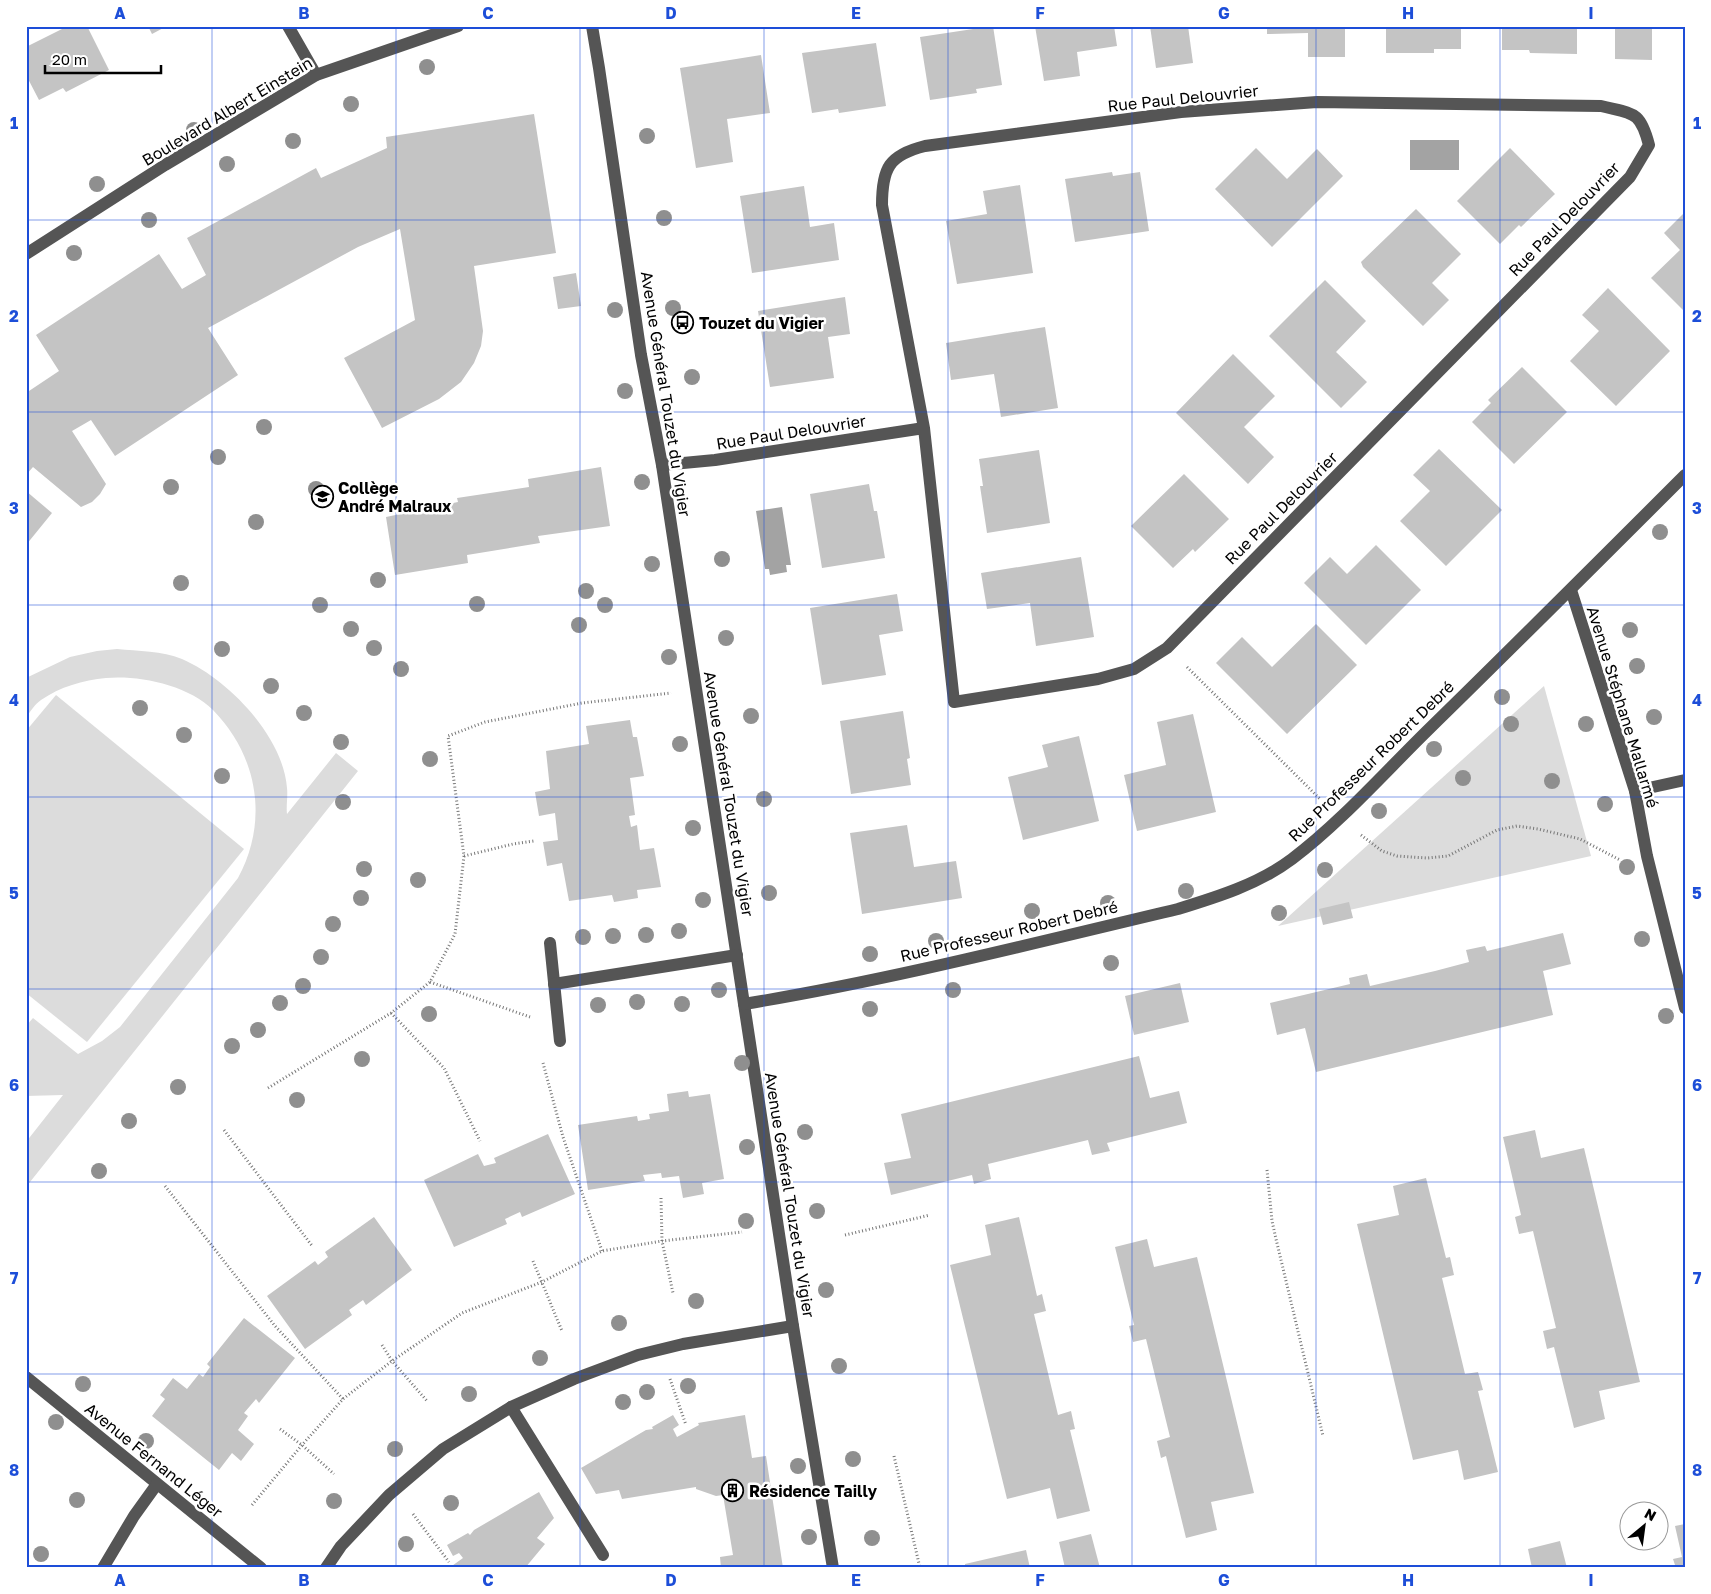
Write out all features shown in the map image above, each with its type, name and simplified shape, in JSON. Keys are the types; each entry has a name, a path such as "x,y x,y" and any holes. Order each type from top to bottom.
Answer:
{"street":[{"path":"288,26 316,75"},
{"name":"Boulevard Albert Einstein","path":"26,254 165,166 316,75 458,26"},
{"name":"Avenue Général Touzet du Vigier","path":"592,26 641,355 662,465 793,1326 833,1568"},
{"name":"Rue Paul Delouvrier","path":"1318,102 1601,106 1633,114 1644,127 1649,145 1630,176 1166,648 1134,669 1098,679 954,702 924,428 882,205 882,187 886,170 893,161 907,150 1181,112 1318,102"},
{"name":"Rue Paul Delouvrier","path":"662,465 714,460 924,428"},
{"name":"Rue Professeur Robert Debré","path":"744,1004 800,995 936,966 1178,909 1213,898 1260,879 1292,859 1339,818 1685,475"},
{"name":"Avenue Stéphane Mallarmé","path":"1571,590 1635,792 1647,856 1682,988 1685,1008"},
{"path":"1635,792 1685,780"},
{"path":"550,943 560,1041"},
{"path":"554,984 737,955"},
{"path":"326,1568 341,1546 389,1495 443,1449 511,1407 574,1379 638,1355 683,1344 793,1326"},
{"name":"Avenue Fernand Léger","path":"26,1378 261,1568"},
{"path":"511,1407 603,1555"},
{"path":"102,1568 134,1516 157,1484"}],"path":[{"path":"1166,648 1339,818 1382,851 1397,856 1427,858 1448,856 1497,830 1517,826 1580,839 1618,860 1625,860"},
{"path":"268,1088 391,1013 430,982 455,934 464,856 448,736 485,722 582,703 696,690"},
{"path":"464,856 534,841"},
{"path":"430,982 530,1017 533,1026"},
{"path":"391,1013 444,1068 480,1141"},
{"path":"540,1054 563,1137 602,1251"},
{"path":"224,1130 313,1247"},
{"path":"1267,1170 1272,1221 1323,1436"},
{"path":"165,1186 275,1326 343,1399"},
{"path":"661,1198 662,1241 674,1293"},
{"path":"845,1235 930,1215"},
{"path":"252,1506 343,1399 392,1361 462,1313 542,1282 602,1251 662,1241 742,1232"},
{"path":"533,1261 562,1331"},
{"path":"382,1345 392,1361 428,1402"},
{"path":"670,1379 686,1425"},
{"path":"280,1429 302,1445 334,1474"},
{"path":"894,1456 920,1568"},
{"path":"413,1514 449,1562"}],"shaded area":[{"path":"1410,140 1459,140 1459,170 1410,170"},
{"path":"782,507 791,565 786,565 787,572 770,575 769,569 765,569 756,511"},
{"path":"117,649 158,653 182,659 200,668 234,695 250,711 275,749 283,768 287,788 287,814 336,753 358,771 26,1187 26,1142 63,1095 26,1096 26,1026 33,1018 78,1054 102,1041 120,1027 238,878 248,856 254,834 256,812 254,790 249,768 240,748 228,728 213,710 203,701 190,694 177,688 148,680 119,677 97,679 80,682 48,695 26,717 26,678 70,657"},
{"path":"1544,686 1591,856 1278,926"},
{"path":"56,695 244,849 87,1042 26,993 26,731"}],"building":[{"path":"68,26 87,26 109,70 66,92 63,88 39,100 26,75 26,47"},
{"path":"148,26 167,26 152,34"},
{"path":"993,26 1002,85 976,89 977,93 930,100 920,37"},
{"path":"1035,26 1114,26 1117,46 1077,52 1080,76 1044,81"},
{"path":"1150,26 1188,26 1193,63 1156,68"},
{"path":"1267,26 1345,26 1345,57 1308,57 1308,33 1267,34"},
{"path":"1386,26 1461,26 1461,49 1434,49 1434,53 1386,53"},
{"path":"1502,26 1577,26 1577,54 1530,53 1529,50 1502,50"},
{"path":"1615,26 1652,26 1652,60 1615,59"},
{"path":"876,43 886,106 839,113 838,109 812,113 802,53"},
{"path":"761,55 770,113 727,119 733,162 696,168 680,68"},
{"path":"534,114 556,253 474,266 483,331 481,346 474,363 461,382 439,399 382,428 344,358 415,320 400,229 358,247 208,328 238,375 115,456 91,420 72,431 106,484 92,502 81,507 33,467 26,475 26,393 59,371 36,335 159,254 182,289 206,275 187,238 316,168 321,178 387,148 386,137"},
{"path":"1256,148 1287,179 1317,149 1343,176 1272,247 1215,189"},
{"path":"1510,148 1555,194 1521,227 1519,225 1500,244 1457,201"},
{"path":"1112,172 1113,176 1140,172 1149,231 1075,242 1065,179"},
{"path":"1020,185 1033,273 957,284 946,221 987,214 983,191"},
{"path":"804,186 810,227 834,223 839,260 752,273 740,196"},
{"path":"1416,209 1461,254 1432,283 1449,300 1423,326 1363,267 1361,262"},
{"path":"1685,212 1685,312 1651,278 1680,250 1664,233"},
{"path":"576,273 581,306 558,309 553,277"},
{"path":"1325,280 1366,321 1336,352 1367,382 1341,408 1269,336"},
{"path":"1608,288 1670,351 1616,406 1570,361 1599,331 1582,315"},
{"path":"845,297 850,334 828,337 834,378 770,387 758,311"},
{"path":"1045,327 1058,408 1001,417 994,374 951,380 946,343"},
{"path":"1233,354 1275,396 1244,427 1274,457 1248,484 1176,413"},
{"path":"1522,367 1567,412 1514,464 1472,422 1491,403 1488,400"},
{"path":"1439,449 1502,510 1446,566 1400,521 1430,491 1413,475"},
{"path":"1039,450 1050,523 987,533 980,486 983,486 979,459"},
{"path":"601,467 610,526 538,536 540,543 467,555 468,563 395,575 386,517 458,502 457,498 529,487 528,479"},
{"path":"1184,474 1229,519 1195,552 1193,549 1173,568 1131,526"},
{"path":"869,484 874,511 877,511 885,558 822,568 810,494"},
{"path":"26,491 52,513 26,545"},
{"path":"1376,545 1421,590 1366,645 1304,583 1330,557 1347,574"},
{"path":"1081,557 1094,637 1036,646 1030,603 987,609 981,573"},
{"path":"897,594 903,631 879,635 886,675 822,685 810,608"},
{"path":"1316,624 1357,665 1287,734 1216,663 1242,637 1272,667"},
{"path":"903,711 910,758 907,759 911,785 851,794 840,721"},
{"path":"1193,714 1216,812 1137,831 1124,775 1166,765 1157,722"},
{"path":"630,720 633,737 637,737 644,776 630,778 635,815 629,816 631,827 637,825 640,850 654,848 661,887 637,890 638,898 614,902 612,895 569,901 562,863 547,866 543,842 558,840 555,813 539,816 535,792 550,789 546,751 589,744 586,726"},
{"path":"1079,736 1099,821 1023,840 1008,777 1048,767 1042,745"},
{"path":"907,825 914,867 956,861 962,898 862,914 850,833"},
{"path":"1349,902 1353,918 1323,925 1319,909"},
{"path":"1563,933 1571,964 1543,971 1553,1015 1316,1072 1305,1028 1277,1035 1270,1003 1350,984 1349,978 1367,974 1370,986 1435,971 1469,962 1466,950 1485,946 1487,951"},
{"path":"1180,983 1189,1022 1134,1035 1125,996"},
{"path":"1139,1056 1150,1098 1179,1091 1187,1123 1107,1143 1110,1151 1092,1155 1088,1140 988,1164 991,1179 974,1184 972,1175 891,1195 884,1163 911,1158 901,1114"},
{"path":"688,1091 689,1097 710,1094 724,1179 702,1183 704,1194 683,1198 679,1176 662,1178 661,1173 643,1175 645,1181 588,1190 578,1125 637,1116 638,1121 650,1119 649,1114 669,1111 667,1094"},
{"path":"1535,1130 1541,1158 1584,1148 1640,1382 1599,1391 1605,1419 1574,1428 1554,1347 1547,1349 1543,1331 1556,1328 1533,1231 1519,1234 1515,1217 1521,1215 1503,1137"},
{"path":"548,1134 575,1194 522,1217 520,1212 505,1219 507,1224 454,1247 424,1180 478,1154 484,1166 496,1163 494,1158"},
{"path":"1426,1178 1446,1258 1450,1257 1454,1275 1442,1278 1465,1374 1478,1372 1483,1390 1478,1391 1498,1472 1464,1480 1458,1450 1413,1460 1357,1224 1399,1215 1393,1186"},
{"path":"374,1217 412,1270 366,1305 363,1300 349,1310 352,1315 305,1349 267,1296 315,1261 318,1265 328,1257 325,1252"},
{"path":"1019,1217 1037,1296 1042,1294 1046,1311 1034,1314 1058,1415 1071,1411 1075,1429 1070,1430 1090,1511 1057,1519 1050,1488 1007,1499 950,1265 991,1255 985,1225"},
{"path":"1147,1239 1154,1267 1197,1257 1254,1493 1211,1502 1217,1530 1186,1538 1166,1456 1161,1458 1157,1441 1170,1437 1146,1339 1133,1342 1129,1326 1134,1325 1115,1247"},
{"path":"244,1318 295,1358 259,1403 256,1399 244,1413 248,1416 238,1430 254,1444 241,1461 232,1453 219,1470 152,1416 165,1399 160,1395 173,1378 187,1389 199,1374 203,1377 210,1367 207,1364"},
{"name":"Résidence Tailly","path":"673,1415 679,1425 673,1429 677,1437 699,1425 698,1423 745,1415 752,1458 766,1456 783,1568 721,1568 720,1557 733,1555 723,1495 716,1496 696,1489 696,1487 622,1499 619,1490 596,1494 581,1468 646,1430 653,1429 652,1427"},
{"path":"539,1492 554,1518 537,1538 545,1544 525,1568 449,1568 463,1558 459,1553 453,1556 447,1545 468,1533 470,1535 474,1530"},
{"path":"1685,1524 1685,1568 1676,1568 1673,1559 1682,1557 1675,1526"},
{"path":"1091,1534 1100,1568 1065,1568 1059,1542"},
{"path":"1560,1541 1567,1568 1532,1568 1528,1549"},
{"path":"1026,1550 1030,1568 965,1568 965,1564"}],"place":[{"name":"Touzet du Vigier","path":"683,323"},
{"name":"Collège André Malraux","path":"322,497"},
{"name":"Résidence Tailly","path":"733,1491"}]}
